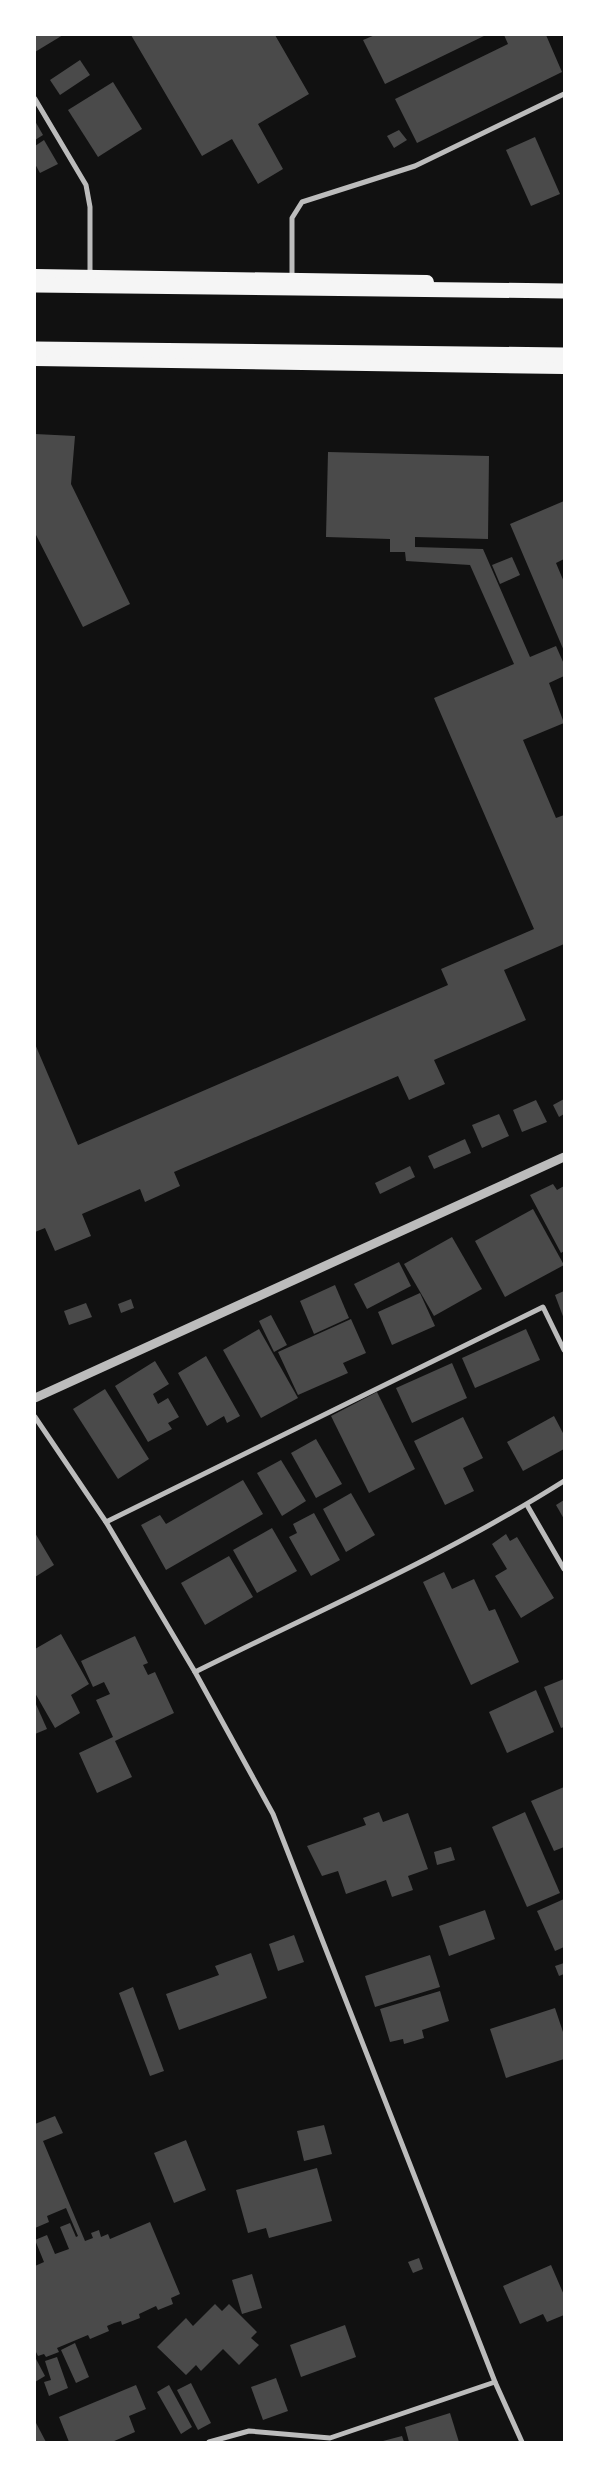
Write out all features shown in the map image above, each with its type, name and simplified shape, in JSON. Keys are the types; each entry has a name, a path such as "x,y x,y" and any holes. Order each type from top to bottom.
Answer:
{"highway":[{"path":"35,276 564,285"},
{"path":"35,285 564,291"},
{"path":"35,348 564,355"},
{"path":"35,359 564,367"}],"street":[{"path":"292,280 292,218 302,202 415,166 564,94"},
{"path":"35,99 86,185 90,214 90,276"},
{"path":"35,1398 564,1157"},
{"path":"106,1522 543,1307 564,1350"},
{"path":"35,1418 106,1522 195,1672 273,1814 495,2382 522,2442"},
{"path":"195,1672 421,1561 527,1505 564,1482"},
{"path":"527,1505 564,1568"},
{"path":"209,2442 249,2431 330,2438 495,2382"}],"building":[{"path":"35,35 63,35 35,52"},
{"path":"131,35 275,35 309,94 258,124 283,169 258,184 232,139 202,156"},
{"path":"375,35 486,35 385,84 363,40"},
{"path":"504,35 546,35 562,72 417,143 395,99 508,44"},
{"path":"80,60 90,75 60,95 50,80"},
{"path":"113,82 142,129 98,157 68,110"},
{"path":"35,121 43,135 35,140"},
{"path":"399,130 407,140 394,148 387,136"},
{"path":"535,137 560,194 531,206 506,150"},
{"path":"44,140 58,164 40,173 35,164 35,146"},
{"path":"35,434 75,436 71,484 130,604 83,627 35,533"},
{"path":"328,452 489,456 488,539 415,537 415,547 483,549 530,657 556,646 564,664 564,676 549,683 564,723 523,740 556,818 564,815 564,944 504,970 526,1020 434,1060 445,1084 409,1100 398,1076 174,1172 180,1186 145,1202 140,1189 82,1214 91,1236 55,1251 45,1228 35,1232 35,1044 78,1145 448,985 441,969 534,929 434,698 514,664 470,565 406,561 405,552 390,552 390,539 326,537"},
{"path":"564,501 564,559 556,563 564,582 564,651 510,524"},
{"path":"512,557 520,575 500,584 492,565"},
{"path":"564,1099 564,1114 559,1117 553,1105"},
{"path":"536,1100 547,1122 522,1132 513,1110"},
{"path":"499,1114 509,1136 482,1148 472,1125"},
{"path":"465,1139 471,1153 434,1169 428,1156"},
{"path":"410,1166 415,1177 380,1194 375,1183"},
{"path":"553,1184 557,1190 564,1186 564,1251 561,1253 530,1195"},
{"path":"533,1209 564,1265 505,1297 475,1241"},
{"path":"452,1237 482,1289 434,1316 404,1264"},
{"path":"399,1262 411,1286 367,1309 354,1284"},
{"path":"335,1285 349,1318 314,1334 300,1301"},
{"path":"564,1291 564,1319 555,1295"},
{"path":"420,1293 435,1326 392,1345 378,1312"},
{"path":"131,1299 134,1308 121,1313 118,1304"},
{"path":"86,1303 92,1317 69,1325 64,1311"},
{"path":"271,1315 287,1345 274,1352 259,1321"},
{"path":"351,1319 366,1353 343,1363 348,1373 298,1395 278,1352"},
{"path":"259,1329 298,1398 261,1418 223,1350"},
{"path":"526,1329 540,1360 475,1388 462,1358"},
{"path":"206,1356 240,1416 227,1423 224,1416 207,1426 178,1373"},
{"path":"155,1361 169,1384 153,1394 158,1404 168,1398 179,1417 168,1423 172,1429 148,1442 115,1386"},
{"path":"452,1363 467,1398 412,1423 396,1388"},
{"path":"105,1389 149,1459 118,1479 73,1409"},
{"path":"377,1392 415,1469 369,1493 331,1416"},
{"path":"554,1416 564,1435 564,1449 523,1471 507,1442"},
{"path":"463,1417 483,1458 463,1468 474,1491 445,1505 414,1441"},
{"path":"316,1439 342,1484 316,1498 291,1453"},
{"path":"281,1460 306,1501 282,1516 257,1473"},
{"path":"243,1480 263,1514 166,1570 141,1525 160,1515 166,1524"},
{"path":"351,1493 375,1535 346,1552 323,1509"},
{"path":"564,1500 564,1519 556,1505"},
{"path":"314,1513 340,1560 311,1576 289,1537 297,1533 293,1524"},
{"path":"272,1528 297,1571 257,1593 233,1550"},
{"path":"35,1533 54,1565 35,1577"},
{"path":"506,1534 510,1541 517,1537 554,1598 521,1618 495,1576 507,1569 492,1544"},
{"path":"229,1556 253,1597 205,1625 181,1583"},
{"path":"444,1572 452,1589 474,1579 489,1611 495,1609 519,1662 471,1685 423,1582"},
{"path":"61,1634 89,1684 71,1695 80,1713 55,1728 35,1693 35,1649"},
{"path":"135,1636 148,1663 143,1665 148,1675 155,1672 174,1713 115,1741 132,1777 97,1793 79,1753 113,1737 96,1700 110,1694 104,1682 93,1687 81,1661"},
{"path":"564,1679 564,1727 561,1728 544,1687"},
{"path":"536,1690 554,1732 507,1753 489,1712"},
{"path":"35,1702 47,1729 35,1734"},
{"path":"564,1787 564,1847 554,1851 531,1801"},
{"path":"379,1812 383,1822 408,1813 428,1869 408,1876 413,1890 392,1897 386,1880 346,1894 338,1871 322,1876 307,1846 366,1825 363,1818"},
{"path":"525,1812 560,1893 527,1907 492,1827"},
{"path":"451,1847 455,1860 437,1865 434,1852"},
{"path":"564,1899 564,1947 555,1951 537,1911"},
{"path":"485,1910 495,1939 449,1956 439,1926"},
{"path":"294,1935 304,1962 278,1971 269,1944"},
{"path":"251,1953 267,1998 179,2030 166,1994 219,1975 215,1966"},
{"path":"430,1955 440,1987 375,2007 365,1976"},
{"path":"564,1963 564,1974 559,1976 555,1966"},
{"path":"133,1987 164,2071 150,2076 119,1993"},
{"path":"440,1991 449,2021 422,2030 424,2038 404,2044 403,2039 390,2042 380,2009"},
{"path":"555,2008 564,2035 564,2059 506,2078 490,2029"},
{"path":"55,2116 63,2133 43,2141 85,2241 93,2238 91,2233 99,2230 101,2237 108,2234 110,2239 150,2222 180,2294 171,2298 173,2304 158,2310 156,2306 139,2314 140,2318 122,2325 121,2321 114,2323 107,2326 109,2331 90,2339 88,2335 57,2348 59,2352 46,2357 44,2354 38,2356 35,2350 35,2266 44,2262 35,2240 47,2235 55,2254 69,2249 60,2227 70,2223 76,2237 78,2236 66,2208 47,2216 49,2222 35,2228 35,2124"},
{"path":"324,2125 332,2154 304,2161 297,2131"},
{"path":"186,2140 206,2190 174,2203 154,2153"},
{"path":"317,2168 332,2221 269,2238 266,2228 248,2233 236,2190"},
{"path":"419,2258 423,2269 413,2273 408,2262"},
{"path":"551,2265 564,2295 564,2315 547,2322 543,2314 520,2324 503,2286"},
{"path":"252,2274 262,2308 242,2314 232,2280"},
{"path":"215,2304 222,2311 229,2304 257,2332 251,2338 259,2345 239,2365 223,2349 201,2371 196,2365 186,2375 157,2347 186,2318 193,2326"},
{"path":"345,2325 356,2357 301,2377 290,2345"},
{"path":"75,2343 89,2377 76,2383 61,2350"},
{"path":"35,2357 45,2376 35,2382"},
{"path":"57,2357 68,2388 49,2396 44,2382 51,2380 45,2361"},
{"path":"276,2378 288,2411 263,2420 251,2387"},
{"path":"191,2383 211,2423 198,2430 177,2390"},
{"path":"136,2385 146,2409 129,2416 135,2432 112,2442 69,2442 59,2417"},
{"path":"169,2385 192,2427 181,2434 157,2392"},
{"path":"450,2413 459,2442 409,2442 405,2427"},
{"path":"35,2421 46,2442 35,2442"},
{"path":"402,2436 404,2442 383,2442 383,2441"}]}
